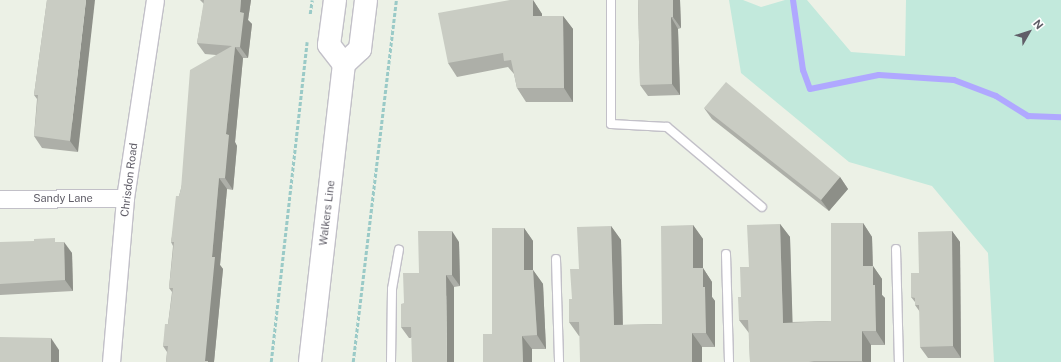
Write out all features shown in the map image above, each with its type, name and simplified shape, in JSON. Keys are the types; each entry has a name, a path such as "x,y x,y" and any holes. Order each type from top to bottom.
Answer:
{"main road":[{"path":"336,0 330,45 344,64 360,49 366,0"},
{"name":"Walkers Line","path":"310,362 344,64"}],"street":[{"name":"Chrisdon Road","path":"111,362 125,198 155,0"},
{"name":"Sandy Lane","path":"0,199 125,198"}],"lane":[{"path":"611,0 611,124 667,127 762,206"},
{"path":"896,249 899,362"},
{"path":"391,362 392,289 399,250"},
{"path":"726,254 729,362"},
{"path":"556,259 559,362"}],"path":[{"path":"310,15 312,0"},
{"path":"353,362 396,0"},
{"path":"271,362 307,38"}],"shaded area":[{"path":"729,0 743,0 761,7 785,0 807,0 851,52 905,56 906,0 1061,0 1061,362 994,362 988,253 932,186 849,162 741,73"}],"building":[{"path":"47,0 86,0 70,141 34,136 38,95 34,95"},
{"path":"204,0 241,0 240,12 244,13 240,47 235,47 226,134 229,135 225,178 219,178 212,257 215,257 205,361 208,362 166,362 168,346 163,346 165,324 168,324 173,288 169,288 174,242 171,242 176,196 179,196 181,189 190,70 232,46 197,43"},
{"path":"510,0 533,0 533,16 563,16 564,88 517,88 511,60 504,61 503,53 448,63 438,13"},
{"path":"638,0 673,0 673,17 671,17 672,84 640,85"},
{"path":"726,82 840,177 821,200 704,108"},
{"path":"831,223 863,223 863,266 873,266 876,331 862,331 862,361 750,362 748,320 739,320 738,297 741,297 740,267 749,267 747,225 780,224 783,323 831,321"},
{"path":"693,225 693,268 703,268 706,333 692,333 692,362 580,362 579,322 569,322 569,299 572,299 570,269 579,269 577,227 611,226 614,325 662,324 661,226"},
{"path":"492,228 524,228 524,270 533,270 537,335 522,336 523,362 483,362 483,334 492,334"},
{"path":"418,231 452,231 452,275 446,275 447,362 412,362 411,327 401,327 401,304 404,303 403,273 419,273"},
{"path":"952,231 953,346 920,347 919,305 915,305 915,298 911,297 911,273 919,273 918,232"},
{"path":"55,238 55,242 64,242 65,280 0,284 0,242 34,241 34,239"},
{"path":"0,337 51,338 51,362 0,362"}],"waterway":[{"path":"793,0 803,70 810,89 879,75 954,80 996,96 1028,116 1061,117"}]}
